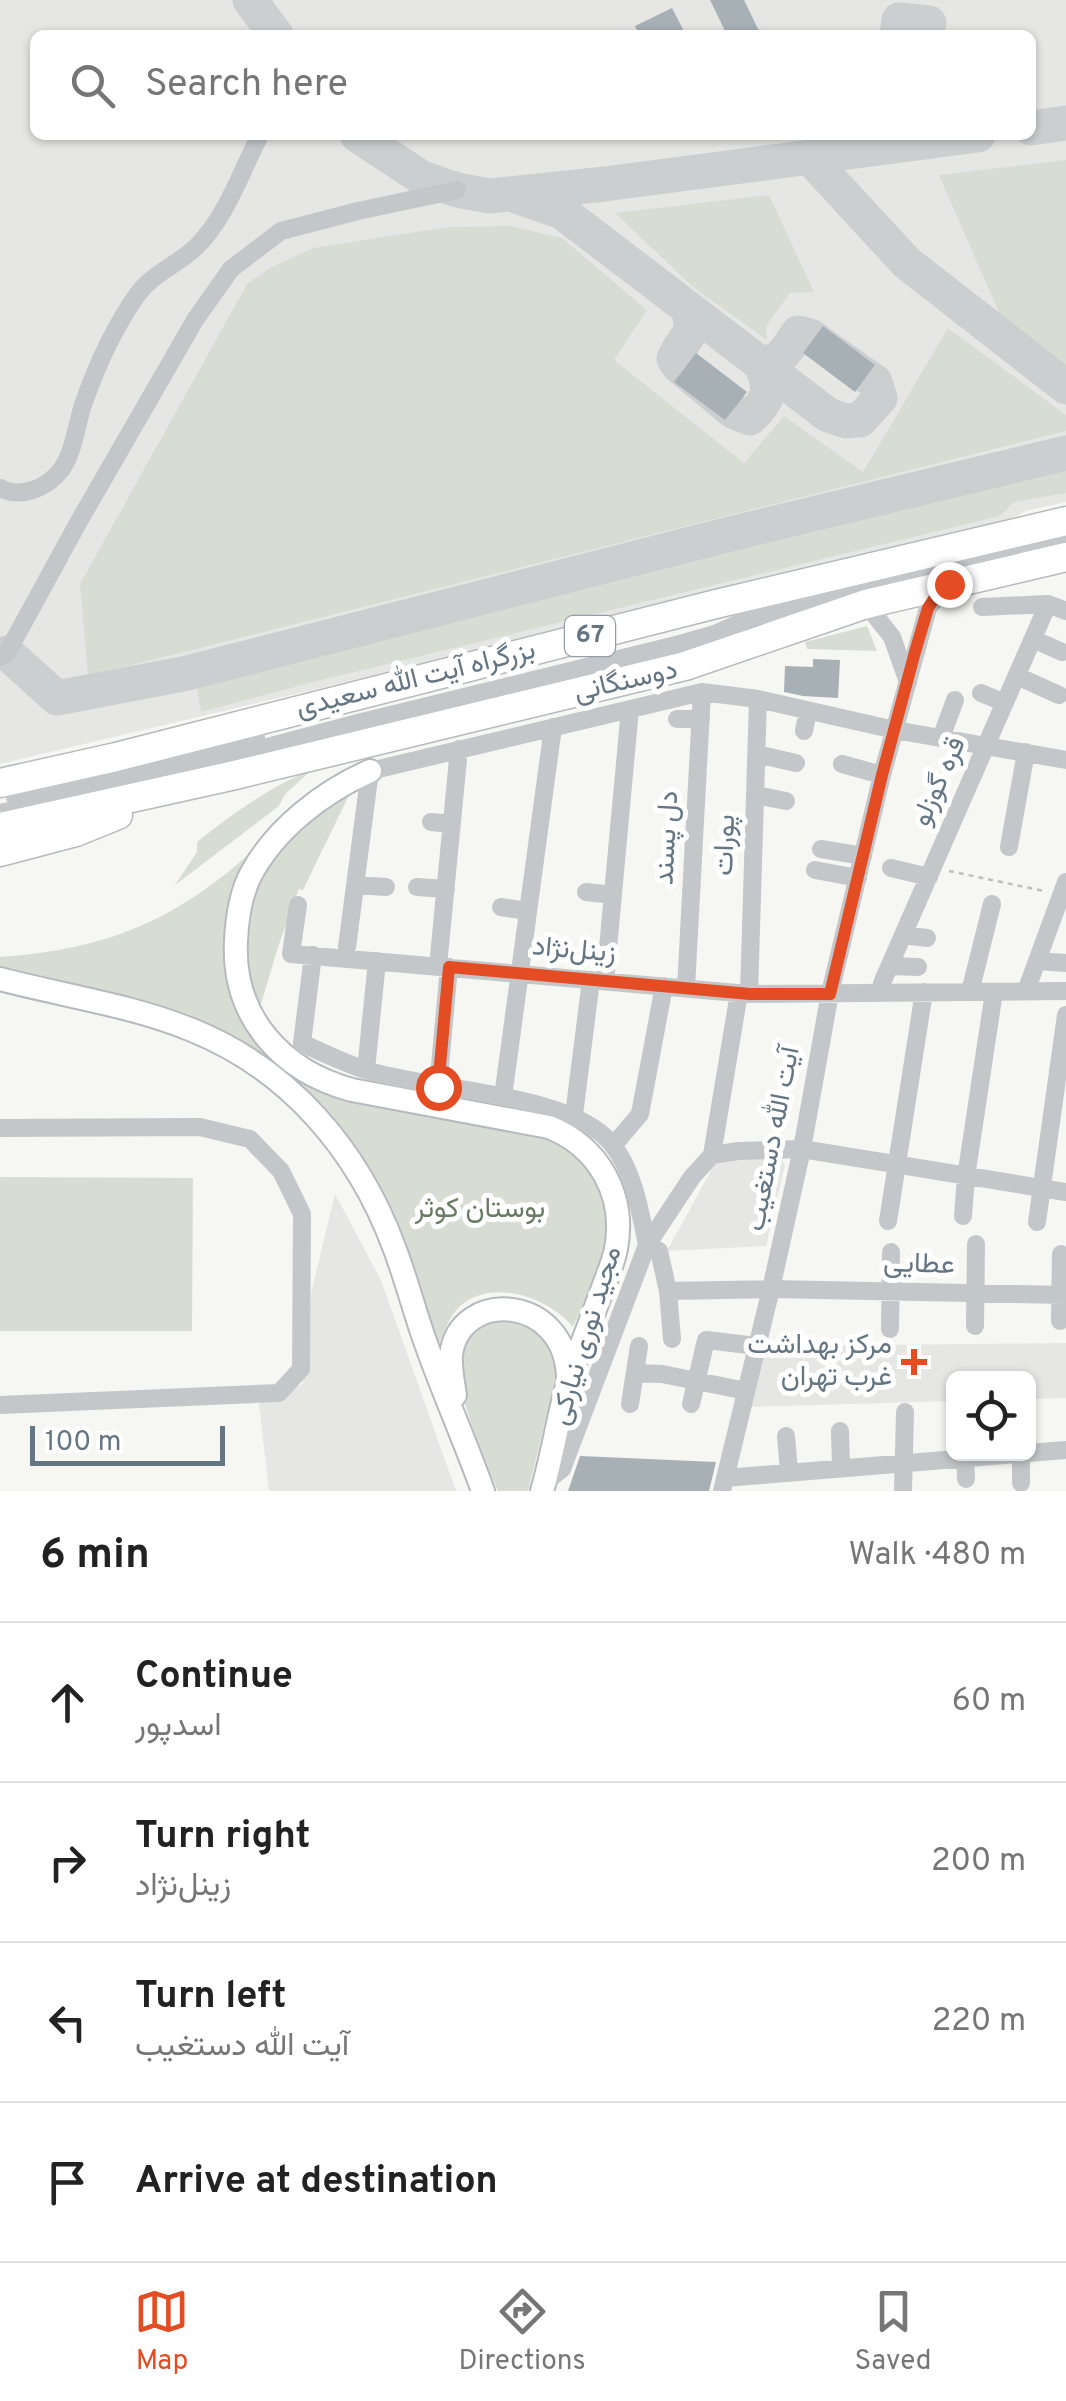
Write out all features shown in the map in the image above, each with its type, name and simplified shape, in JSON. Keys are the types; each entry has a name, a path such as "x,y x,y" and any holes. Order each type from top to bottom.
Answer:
{"highway":[{"name":"بزرگراه آیت الله سعیدی","path":"0,783 1066,520"},
{"path":"0,827 198,784 685,666 866,604 1066,558"},
{"path":"0,852 76,832 198,784"}],"main road":[{"name":"مجید نوری نیارکی","path":"370,771 340,784 316,802 278,838 250,876 239,912 237,972 258,1027 274,1047 304,1072 352,1090 549,1126 566,1133 596,1160 607,1176 619,1222 615,1254 568,1382 544,1488"},
{"path":"0,979 100,1002 193,1030 267,1072 308,1106 344,1150 370,1192 394,1246 483,1491"},
{"path":"462,1433 451,1354 466,1323 476,1316 501,1310 524,1312 549,1325 568,1357 568,1382"}],"street":[{"path":"0,488 21,493 40,488 59,472 68,458 104,354 137,296 149,281 194,249 214,226 257,140"},
{"path":"0,657 6,653 195,320 230,269 282,231 457,190"},
{"path":"0,801 690,632 738,613 1066,537"},
{"path":"0,813 649,652 714,634 753,617 1066,537"},
{"name":"آیت الله دستغیب","path":"724,1485 771,1290 830,994 882,775 928,608 949,584"},
{"path":"866,604 892,637 908,682"},
{"path":"982,606 1057,608"},
{"name":"قره گوزلو","path":"918,962 889,967 1033,639 1057,608"},
{"path":"1033,639 1062,652"},
{"path":"1017,676 1060,695"},
{"name":"دوسنگانی","path":"370,771 702,692 758,699 895,730 1066,760"},
{"name":"دل پسند","path":"686,988 702,692"},
{"path":"981,693 1005,703"},
{"name":"پورات","path":"712,1155 744,993 758,699"},
{"path":"942,738 955,700"},
{"path":"574,1115 612,896 618,740 630,709"},
{"path":"804,731 808,711"},
{"path":"676,719 702,720"},
{"path":"503,1098 553,727"},
{"path":"438,1087 446,889 460,749"},
{"path":"1009,848 1026,752"},
{"path":"756,754 796,762"},
{"path":"842,764 882,775"},
{"path":"347,946 370,771"},
{"path":"756,795 786,801"},
{"path":"430,822 452,824"},
{"path":"820,849 863,856"},
{"path":"891,868 930,873"},
{"path":"815,870 858,878"},
{"path":"355,885 386,888"},
{"path":"417,887 446,889"},
{"path":"1026,992 1064,888"},
{"path":"586,892 612,896"},
{"path":"970,992 992,904"},
{"path":"298,905 291,954 313,956 302,1043 366,1070 574,1115 595,1127 613,1146 628,1175 640,1207 646,1245"},
{"path":"501,906 528,911"},
{"path":"903,935 927,938"},
{"name":"زینل‌نژاد","path":"313,956 744,993 1066,991"},
{"path":"366,1070 377,961"},
{"path":"1038,961 1066,963"},
{"path":"613,1146 640,1114 664,986"},
{"path":"888,1221 924,992"},
{"path":"963,1216 994,992"},
{"path":"1037,1222 1066,1016"},
{"path":"0,1128 200,1127 250,1139 281,1170 302,1214 301,1369 279,1394 0,1405"},
{"path":"544,1488 562,1469 646,1245 692,1176 712,1155 802,1149 1066,1192"},
{"path":"975,1326 976,1244"},
{"path":"646,1245 660,1251 672,1339"},
{"path":"890,1329 891,1252"},
{"path":"1060,1321 1061,1254"},
{"name":"عطایی","path":"668,1291 1063,1295"},
{"path":"691,1404 706,1340 758,1346"},
{"path":"630,1404 639,1346"},
{"path":"635,1373 662,1374 746,1391"},
{"path":"903,1491 905,1412"},
{"path":"840,1432 841,1467"},
{"path":"786,1436 789,1471"},
{"path":"1036,1452 1066,1450"},
{"path":"724,1485 789,1471 946,1457"},
{"path":"966,1461 966,1479"},
{"path":"1019,1461 1021,1483"}],"path":[{"path":"930,873 1064,888"}],"shaded area":[{"path":"0,0 1066,0 1066,502 1026,511 988,530 0,764"},
{"path":"779,1156 785,1165 766,1246 667,1251 715,1163"},
{"path":"335,1194 381,1280 456,1491 269,1491 259,1404 303,1384 311,1293"},
{"name":"مرکز بهداشت غرب تهران","path":"1066,1343 1066,1398 1036,1399 1036,1371 946,1371 946,1401 749,1407 767,1346"}],"green space":[{"path":"1066,160 1066,369 1002,320 939,175"},
{"path":"769,195 814,292 790,293 766,326 767,340 694,288 615,213"},
{"path":"510,226 562,238 647,310 614,360 744,463 784,416 863,472 948,328 1066,415 1066,431 88,676 80,584 247,284 270,268 313,248 448,227"},
{"path":"1066,465 1066,493 1014,502 1000,516 201,712 195,676"},
{"path":"867,626 877,651 807,649 805,642"},
{"path":"313,769 285,794 279,806 175,885 197,852 197,842 253,801"},
{"path":"350,793 303,890 299,889 261,1004 254,1005 246,985 245,908 266,862 312,817"},
{"name":"بوستان کوثر","path":"268,838 227,928 284,1065 527,1130 563,1144 581,1159 598,1180 611,1228 602,1266 573,1327 535,1300 504,1292 488,1293 460,1306 437,1347 392,1220 264,1061 0,972 0,957 86,944 165,914 215,882"},
{"path":"0,1177 193,1178 192,1331 0,1331"},
{"path":"497,1321 521,1325 539,1334 550,1350 557,1374 528,1491 498,1491 476,1437 459,1373 464,1340 474,1330"}],"building":[{"path":"710,0 744,0 759,30 725,30"},
{"path":"672,8 683,30 637,30 635,26"},
{"path":"823,326 875,365 855,392 803,353"},
{"path":"696,353 747,392 725,420 674,382"},
{"path":"813,659 840,660 838,698 784,692 785,666 813,667"},
{"path":"580,1456 716,1462 709,1491 568,1491"}],"taxiway":[{"path":"250,0 272,30"},
{"path":"898,30 899,20 929,23"},
{"path":"1036,127 1066,123"},
{"path":"365,140 422,178 489,196 940,140"},
{"path":"810,158 907,263 1066,387"},
{"path":"513,195 562,212 828,415 846,421 860,420 880,398 875,382 810,336 798,333 779,357 768,363 761,364 767,393 757,411 750,418 733,411 674,359 690,331 688,309"},
{"path":"7,653 57,698 183,674 726,535 1066,453"}],"place":[{"name":"مرکز بهداشت غرب تهران","path":"914,1362"}],"route":[{"path":"438,1087 449,967 750,994 830,994 915,652 928,608 949,584"}]}
